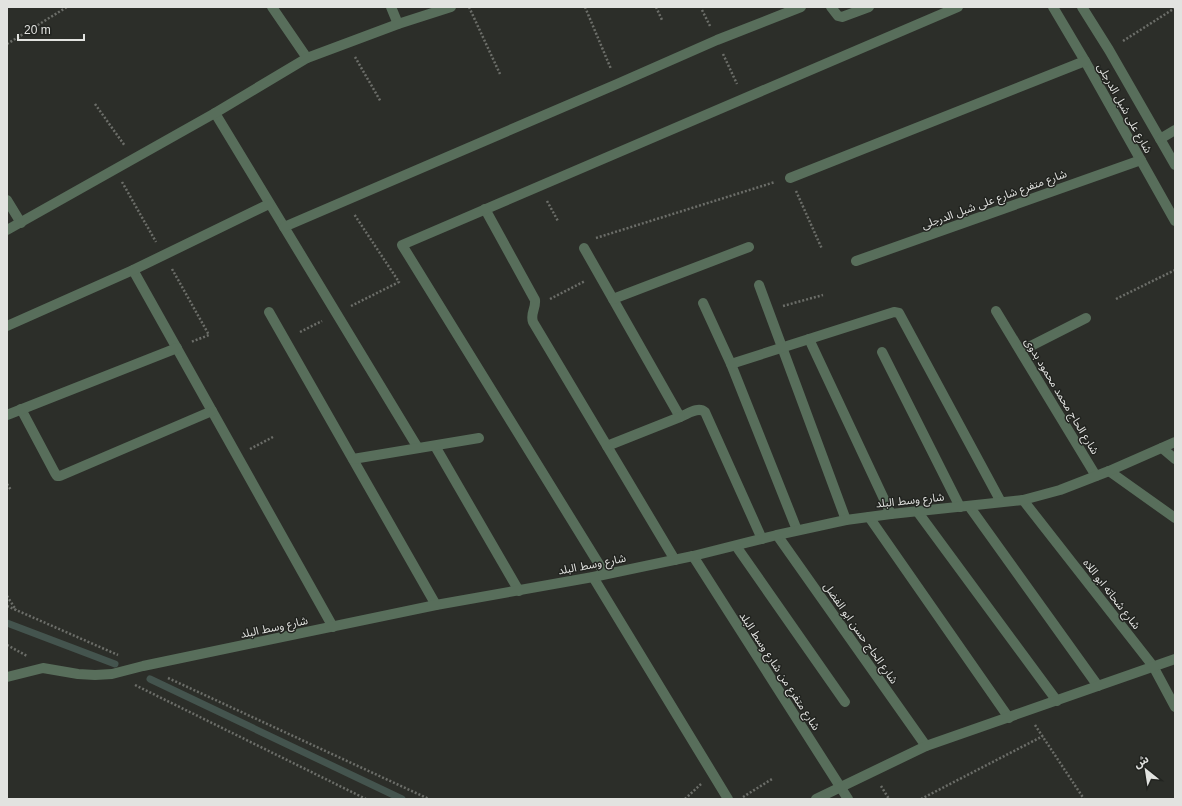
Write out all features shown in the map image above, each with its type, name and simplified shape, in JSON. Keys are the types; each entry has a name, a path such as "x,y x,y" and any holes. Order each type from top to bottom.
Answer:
{"street":[{"path":"272,7 307,58"},
{"path":"391,7 398,24"},
{"path":"7,230 22,223 134,159 307,58 347,42 451,7"},
{"path":"284,227 717,40 801,7"},
{"path":"831,7 838,16 842,17 869,7"},
{"path":"605,574 402,245 958,7"},
{"name":"شارع على شبل الدرجلى","path":"1053,7 1175,221"},
{"name":"شارع على شبل الدرجلى","path":"1082,7 1109,50 1175,165"},
{"path":"790,178 1085,61"},
{"path":"214,113 418,448"},
{"path":"1160,139 1175,130"},
{"name":"شارع متفرع شارع على شبل الدرجلى","path":"856,261 1141,160"},
{"path":"7,200 22,223"},
{"path":"7,326 133,270 270,204"},
{"path":"485,209 534,297 535,306 532,316 533,322 675,560"},
{"path":"613,299 749,247"},
{"path":"584,248 680,417"},
{"path":"133,270 333,627"},
{"path":"759,285 846,520"},
{"path":"703,303 731,364 798,530"},
{"name":"شارع الحاج محمد محمود بدوى","path":"996,311 1096,476"},
{"path":"269,312 436,605"},
{"path":"731,364 894,312 899,313 1001,502"},
{"path":"1021,351 1086,318"},
{"path":"809,339 891,514"},
{"path":"7,415 177,348"},
{"path":"882,352 964,507 1098,686"},
{"path":"21,409 57,476 212,410"},
{"path":"607,446 699,409 702,410 705,412 762,539"},
{"path":"353,459 479,438"},
{"name":"شارع وسط البلد","path":"7,677 43,668 78,674 112,674 143,666 436,605 519,591 675,560 736,546 777,534 846,520 1023,500 1060,490 1109,471 1175,442"},
{"path":"435,446 519,591"},
{"path":"1162,448 1175,459"},
{"path":"1109,471 1175,518"},
{"name":"شارع شحاته ابو اللاه","path":"1023,500 1153,666 1175,707"},
{"path":"917,511 1056,700"},
{"path":"869,517 1009,718"},
{"name":"شارع الحاج حسن ابو الفضل","path":"777,534 926,746"},
{"path":"736,546 845,702"},
{"name":"شارع متفرع من شارع وسط البلد","path":"693,556 848,799"},
{"path":"593,577 728,799"},
{"path":"816,799 926,746 1175,659"}],"path":[{"path":"7,44 67,7"},
{"path":"470,7 500,74"},
{"path":"585,7 618,84"},
{"path":"656,7 662,20"},
{"path":"1109,50 1175,8"},
{"path":"717,40 744,99"},
{"path":"347,42 381,102"},
{"path":"95,104 134,159"},
{"path":"584,248 584,242 790,178 822,249"},
{"path":"540,186 558,221"},
{"path":"345,200 399,282"},
{"path":"1116,299 1175,270"},
{"path":"535,306 599,274"},
{"path":"768,310 823,295"},
{"path":"237,456 273,437"},
{"path":"7,484 11,490"},
{"path":"7,596 16,610"},
{"path":"7,606 143,666 429,799"},
{"path":"112,674 366,799"},
{"path":"1026,711 1084,799"},
{"path":"921,799 1043,736"},
{"path":"740,799 772,779"}],"waterway":[{"path":"7,623 115,664"},
{"path":"150,679 402,799"}]}
